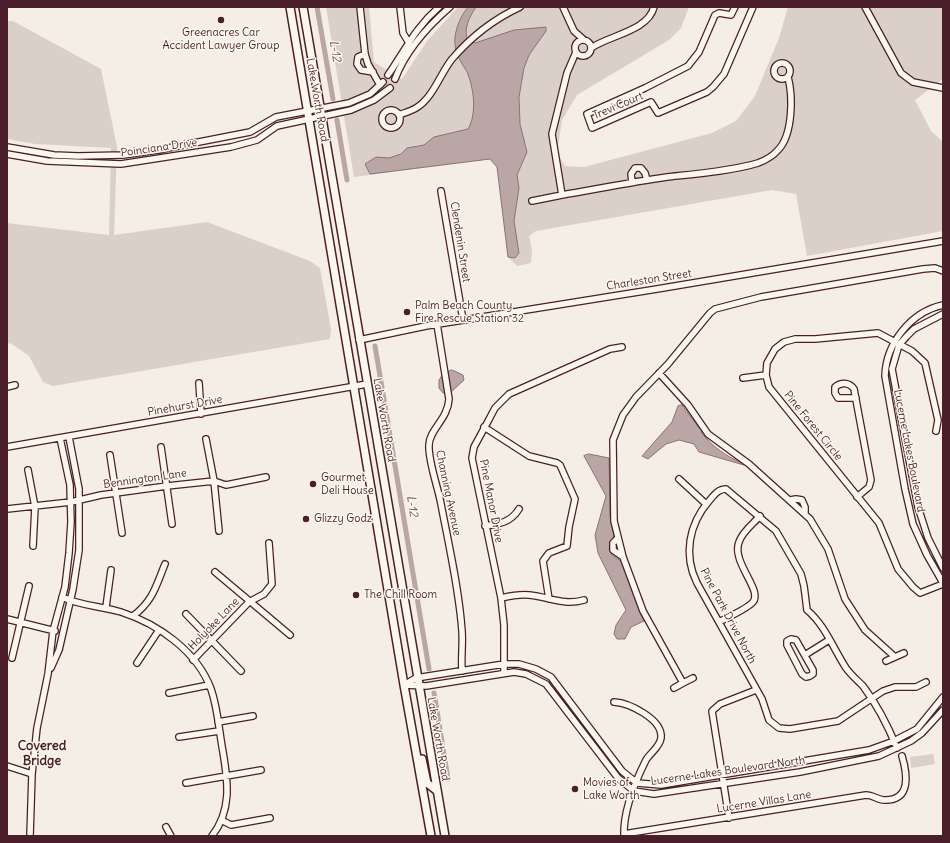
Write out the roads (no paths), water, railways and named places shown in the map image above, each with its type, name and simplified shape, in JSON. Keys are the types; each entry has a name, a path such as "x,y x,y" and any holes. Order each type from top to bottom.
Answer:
{"main road":[{"name":"Lake Worth Road","path":"290,7 404,685 431,836"},
{"name":"Lake Worth Road","path":"303,7 416,678 445,836"},
{"path":"372,489 380,495 388,509"},
{"path":"410,719 421,753 427,783 436,790"}],"street":[{"path":"322,113 363,98 381,84 373,72 365,54 365,42 360,7"},
{"path":"400,7 403,33 412,47"},
{"path":"388,75 408,41 426,19 439,7"},
{"path":"395,79 412,47 431,24 450,7"},
{"path":"399,115 416,108 427,98 452,59 471,39 493,22 520,7"},
{"path":"562,195 552,134 567,74 573,63 576,52 574,31 563,7"},
{"path":"590,45 642,25 650,18 654,7"},
{"name":"Trevi Court","path":"735,7 732,15 719,13 715,15 693,62 646,88 587,114 592,128 651,102 658,113 707,92 724,74 753,7"},
{"path":"865,7 901,73 914,82 943,88"},
{"path":"573,63 590,53 590,45 574,31"},
{"path":"575,44 583,39"},
{"path":"576,52 583,56"},
{"path":"365,54 358,57 357,64 361,70 373,72"},
{"path":"532,201 632,182 716,171 757,163 767,159 779,149 787,136 790,121 791,86 788,77"},
{"path":"322,113 351,110 366,104 390,88"},
{"path":"363,98 366,104"},
{"name":"Poinciana Drive","path":"7,146 61,155 123,155 250,132 276,117 308,110 322,113"},
{"name":"Poinciana Drive","path":"7,154 47,161 121,164 232,147 257,140 278,126 322,113"},
{"path":"632,182 631,174 635,168 641,168 645,173 647,180"},
{"name":"Clendenin Street","path":"441,191 463,320"},
{"name":"Charleston Street","path":"359,340 437,324 943,240"},
{"path":"683,683 643,611 623,557 614,521 613,440 623,415 636,397 659,373 710,313 724,306 761,297 923,269 935,268 943,271"},
{"path":"897,344 900,333 914,319 936,307 943,305"},
{"path":"897,344 914,329 943,314"},
{"name":"Channing Avenue","path":"437,324 449,398 449,407 446,416 432,434 428,446 440,497 459,606 462,632 462,671"},
{"path":"743,378 766,375 767,363 772,352 780,344 791,339 878,333 918,354 925,363 938,420 936,431"},
{"name":"Lucerne Lakes Boulevard","path":"897,344 892,370 907,445 913,489 922,522 943,568"},
{"name":"Lucerne Lakes Boulevard","path":"897,344 885,363 885,385 898,446 907,501 913,524 919,539 943,583"},
{"name":"Pine Manor Drive","path":"504,673 504,625 501,598 472,458 474,447 495,408 509,394 610,349 622,347"},
{"path":"659,373 688,405 708,434 749,464 804,512 828,549 845,599 866,630 895,657"},
{"name":"Pine Forest Circle","path":"766,375 768,384 774,394 879,523 898,569 913,587 920,593 923,593 943,583"},
{"path":"199,383 201,414"},
{"name":"Pinehurst Drive","path":"7,447 367,384"},
{"path":"7,387 15,385"},
{"path":"856,398 871,480 870,487 858,497"},
{"path":"484,427 529,456 557,463 574,496 567,546 549,553 543,561 548,599"},
{"path":"48,674 59,650 79,550 79,500 70,437"},
{"path":"30,836 32,774 37,728 48,674 53,631 62,597 69,553 71,502 70,486 60,438"},
{"path":"206,439 214,481 219,531"},
{"path":"161,447 172,524"},
{"path":"110,455 122,533"},
{"path":"28,470 35,507 33,546"},
{"name":"Bennington Lane","path":"7,509 71,502 117,493 167,486 214,481 226,485 266,477"},
{"path":"679,479 706,504"},
{"name":"Pine Park Drive North","path":"760,516 731,492 723,489 716,492 698,517 690,536 689,556 695,579 762,699 771,723 786,730 838,721 889,689 916,687 926,682"},
{"path":"485,526 506,522 514,517 519,509"},
{"path":"719,622 750,605 755,600 755,593 740,563 737,551 742,536 760,516 776,531 797,566 804,586 806,610 820,623 846,668 879,708 890,729 897,748"},
{"name":"Holyoke Lane","path":"193,660 249,602 264,594 272,584 269,543"},
{"path":"133,616 145,606 151,597 165,564"},
{"path":"106,607 111,570"},
{"path":"215,572 290,635"},
{"path":"12,658 28,586"},
{"path":"501,598 529,595 556,602 575,603 584,600"},
{"path":"62,597 70,601 106,607 133,616 159,630 176,643 193,660 209,685 214,700 218,722 228,797 221,820 214,835"},
{"path":"186,614 241,671"},
{"path":"7,619 53,631 63,628"},
{"path":"136,663 159,630"},
{"path":"788,640 796,640 805,655 813,670 810,676 806,677 802,674 787,645 788,640"},
{"path":"805,655 829,640"},
{"path":"886,661 904,653"},
{"name":"Lucerne Lakes Boulevard North","path":"404,685 416,678 504,664 519,664 536,669 551,676 622,771 637,783 661,785 722,776 869,750 894,741 917,729 943,698"},
{"name":"Lucerne Lakes Boulevard North","path":"404,685 418,686 514,672 526,674 546,684 618,778 634,790 654,794 800,772 872,758 897,748 922,733 943,710"},
{"path":"674,688 693,678"},
{"path":"169,693 209,685"},
{"path":"729,818 712,711 720,704 756,690"},
{"path":"614,702 623,703 652,719 660,730 661,737 658,745 645,762 634,790 627,809 624,835"},
{"path":"218,722 253,716"},
{"path":"179,738 219,731"},
{"name":"Lucerne Villas Lane","path":"624,835 866,795 889,800 899,795 904,789 907,775 902,756"},
{"path":"7,766 32,774"},
{"path":"186,783 260,770"},
{"path":"221,820 231,825 270,818"},
{"path":"166,827 171,836"}],"waterway":[{"name":"L-12","path":"317,7 333,99"},
{"name":"L-12","path":"337,120 347,180"},
{"name":"L-12","path":"375,346 429,669"},
{"name":"L-12","path":"434,693 448,779"}],"place":[{"name":"Greenacres Car Accident Lawyer Group","path":"221,20"},
{"name":"Palm Beach County Fire Rescue Station 32","path":"407,312"},
{"name":"Gourmet Deli House","path":"313,484"},
{"name":"Glizzy Godz","path":"306,519"},
{"name":"The Chill Room","path":"356,595"},
{"name":"Movies of Lake Worth","path":"575,789"}],"district":[{"name":"Covered Bridge","path":"42,754"}]}
